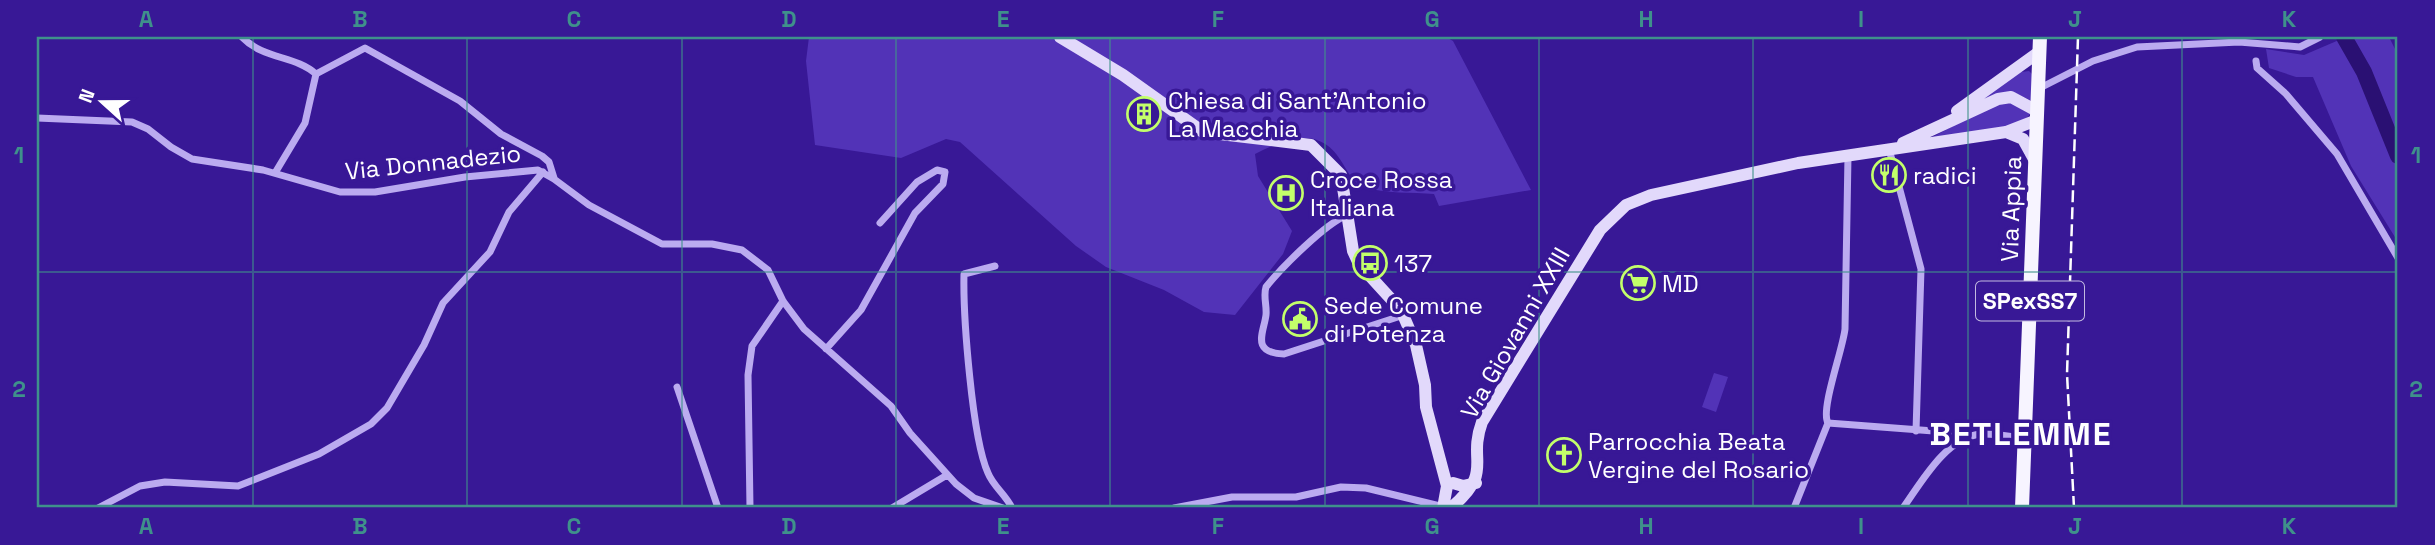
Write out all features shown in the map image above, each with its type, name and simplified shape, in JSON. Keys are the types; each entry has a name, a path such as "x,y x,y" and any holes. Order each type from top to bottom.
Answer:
{"main road":[{"path":"1060,37 1123,75 1203,132 1311,145 1341,175 1353,251 1359,264 1404,315 1419,357 1426,407 1450,487 1451,507"},
{"name":"Via Appia","path":"2022,508 2040,37"},
{"path":"1933,128 2039,52"},
{"path":"2005,97 2017,99 2037,115 2006,132 1891,148 2005,97"},
{"path":"2006,132 2029,146 2035,163"},
{"name":"Via Giovanni XXIII","path":"1476,483 1480,466 1478,432 1482,422 1612,215 1634,200 1651,195 1797,163 1891,148"},
{"path":"1450,487 1476,483"},
{"path":"1451,507 1476,483"}],"street":[{"path":"242,37 253,48 307,67 316,74 305,123 275,173"},
{"path":"2038,90 2093,61 2137,47 2239,42 2300,47 2320,37"},
{"name":"Via Donnadezio","path":"316,74 365,48 460,101 501,134 542,156 550,162 555,178"},
{"path":"2256,61 2257,68 2286,94 2337,154 2398,258"},
{"name":"Via Donnadezio","path":"37,118 132,122 148,129 171,148 192,159 275,173 325,189 352,193 478,176 543,172 555,178 589,205 663,244 712,244 742,250 768,270 783,301 804,329 891,405 947,475 974,498 1003,508"},
{"path":"1891,148 1921,269 1916,431"},
{"path":"1794,508 1828,423 1825,412 1842,352 1845,329 1848,155"},
{"path":"826,349 861,310 905,227 925,200 943,184 945,172 937,170 917,182 880,223"},
{"path":"98,508 140,486 165,482 238,486 319,454 371,424 387,408 424,345 443,303 490,252 509,212 543,172"},
{"path":"1348,215 1336,219 1310,246 1294,256 1266,287 1266,313 1260,332 1264,346 1277,354 1284,354 1404,315"},
{"path":"995,266 964,274 965,308 980,445 988,474 1012,508"},
{"path":"750,508 748,375 751,356 764,326 783,301"},
{"path":"677,387 718,508"},
{"path":"1828,423 1960,433 1969,437"},
{"path":"1903,508 1937,461 1969,437 1981,434 2025,438"},
{"path":"892,508 947,475"},
{"path":"1174,508 1233,497 1296,497 1340,487 1366,488 1451,507"}],"shaded area":[{"path":"809,37 1446,37 1453,41 1531,190 1439,206 1434,194 1381,191 1360,185 1334,152 1314,139 1292,139 1280,143 1255,154 1258,176 1292,231 1283,254 1235,315 1204,312 1164,290 1106,267 1076,246 960,142 946,139 901,158 815,145 806,61"},
{"path":"2346,37 2389,37 2398,55 2398,242 2351,166 2313,77 2296,77 2269,68 2266,49 2304,55"},
{"path":"2029,71 2033,75 2032,101 2013,92 1965,108 2021,72"},
{"path":"2010,100 2031,113 2013,125 1999,129 1929,139 1990,106"},
{"path":"1714,373 1728,377 1716,412 1702,407"}],"waterway":[{"path":"2344,37 2364,72 2398,156"}],"railway":[{"path":"2074,508 2067,374 2078,37"}],"place":[{"name":"Chiesa di Sant'Antonio La Macchia","path":"1144,114"},
{"name":"radici","path":"1889,175"},
{"name":"Croce Rossa Italiana","path":"1286,193"},
{"name":"137","path":"1370,263"},
{"name":"MD","path":"1638,283"},
{"name":"Sede Comune di Potenza","path":"1300,319"},
{"name":"Parrocchia Beata Vergine del Rosario","path":"1564,455"}],"district":[{"name":"BETLEMME","path":"2021,434"}]}
